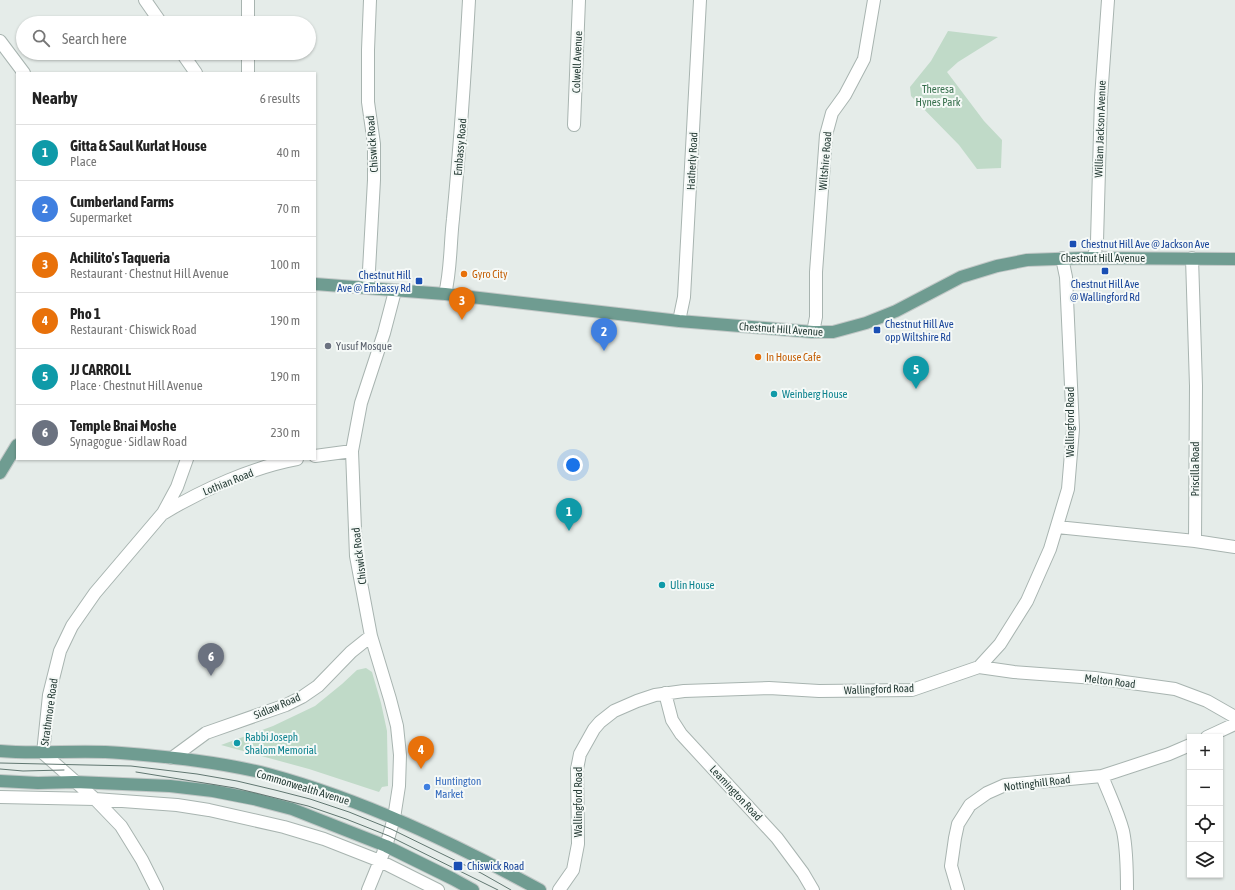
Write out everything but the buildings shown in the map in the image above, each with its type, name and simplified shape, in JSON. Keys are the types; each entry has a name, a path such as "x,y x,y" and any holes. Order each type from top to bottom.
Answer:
{"main road":[{"name":"Chestnut Hill Avenue","path":"316,284 445,294 679,321 813,332 833,332 866,323 896,311 960,277 989,268 1027,260 1062,258 1235,259"},
{"path":"0,473 16,447"},
{"name":"Commonwealth Avenue","path":"0,751 43,753 119,753 218,764 266,774 310,787 394,818 481,858 540,890"},
{"path":"0,781 38,783 75,782 170,786 212,790 254,799 292,809 386,846 473,890"}],"street":[{"path":"145,0 156,16"},
{"path":"248,0 248,16"},
{"name":"Chiswick Road","path":"368,288 374,180 374,144 368,102 370,0"},
{"name":"Embassy Road","path":"445,294 448,281 462,116 468,0"},
{"name":"Colwell Avenue","path":"574,125 579,0"},
{"name":"Hatherly Road","path":"679,321 684,298 700,0"},
{"name":"Wiltshire Road","path":"813,332 816,317 816,272 826,135 832,113 864,59 874,0"},
{"name":"William Jackson Avenue","path":"1094,258 1097,241 1101,98 1108,0"},
{"path":"0,41 23,72"},
{"path":"187,60 195,72"},
{"path":"248,60 248,72"},
{"name":"Wallingford Road","path":"559,890 573,870 578,844 577,768 580,754 586,742 600,722 614,711 636,701 665,693 684,691 769,688 819,691 912,690 979,667 1000,644 1027,601 1050,549 1068,489 1073,429 1066,277 1062,258"},
{"name":"Priscilla Road","path":"1192,258 1196,386 1195,541"},
{"name":"Chiswick Road","path":"368,890 386,846 394,818 400,755 397,726 371,636 356,556 352,451 361,403 384,334 395,291"},
{"path":"316,456 352,451"},
{"name":"Strathmore Road","path":"157,890 142,860 121,826 95,799 43,753 49,695 60,651 72,626 95,593 163,513 177,487 187,460"},
{"name":"Lothian Road","path":"163,513 184,501 253,471 293,460"},
{"path":"1057,527 1195,541 1235,547"},
{"name":"Sidlaw Road","path":"172,758 206,733 286,705 302,697 318,686 351,652 371,636"},
{"name":"Melton Road","path":"979,667 1014,672 1095,678 1175,689 1207,701 1235,717"},
{"name":"Leamington Road","path":"665,693 672,720 681,734 777,838 803,873 812,890"},
{"path":"1213,734 1235,724"},
{"name":"Nottinghill Road","path":"958,890 951,866 958,824 970,805 987,793 1005,785 1102,776 1169,754 1187,746"},
{"path":"1102,776 1114,804 1123,831 1127,862 1128,890"},
{"path":"0,797 95,799 178,805 209,810 284,827 324,839 380,860 438,890"}],"green space":[{"name":"Theresa Hynes Park","path":"948,31 998,37 958,62 947,72 984,121 1002,140 1001,168 977,169 959,145 911,96 910,87 931,61"},
{"path":"366,668 372,672 387,731 388,786 382,787 379,792 309,769 221,745 273,726 315,706 357,670"}],"tram line":[{"path":"0,763 131,766 197,774 275,790 310,799 349,812 391,829 481,873 511,890"},
{"path":"0,769 23,771 64,770"},
{"path":"136,772 235,788 308,806 389,836 498,890"}],"place":[{"name":"Chestnut Hill Ave @ Jackson Ave","path":"1073,244"},
{"name":"Chestnut Hill Ave @ Wallingford Rd","path":"1105,271"},
{"name":"Gyro City","path":"464,274"},
{"name":"Chestnut Hill Ave @ Embassy Rd","path":"419,281"},
{"name":"Achilito's Taqueria","path":"462,320"},
{"name":"Chestnut Hill Ave opp Wiltshire Rd","path":"877,330"},
{"name":"Yusuf Mosque","path":"328,346"},
{"name":"Cumberland Farms","path":"604,351"},
{"name":"In House Cafe","path":"758,357"},
{"name":"JJ CARROLL","path":"916,389"},
{"name":"Weinberg House","path":"774,394"},
{"name":"Gitta & Saul Kurlat House","path":"569,531"},
{"name":"Ulin House","path":"662,585"},
{"name":"Temple Bnai Moshe","path":"211,676"},
{"name":"Rabbi Joseph Shalom Memorial","path":"237,743"},
{"name":"Pho 1","path":"421,769"},
{"name":"Huntington Market","path":"427,787"},
{"name":"Chiswick Road","path":"458,866"}]}
